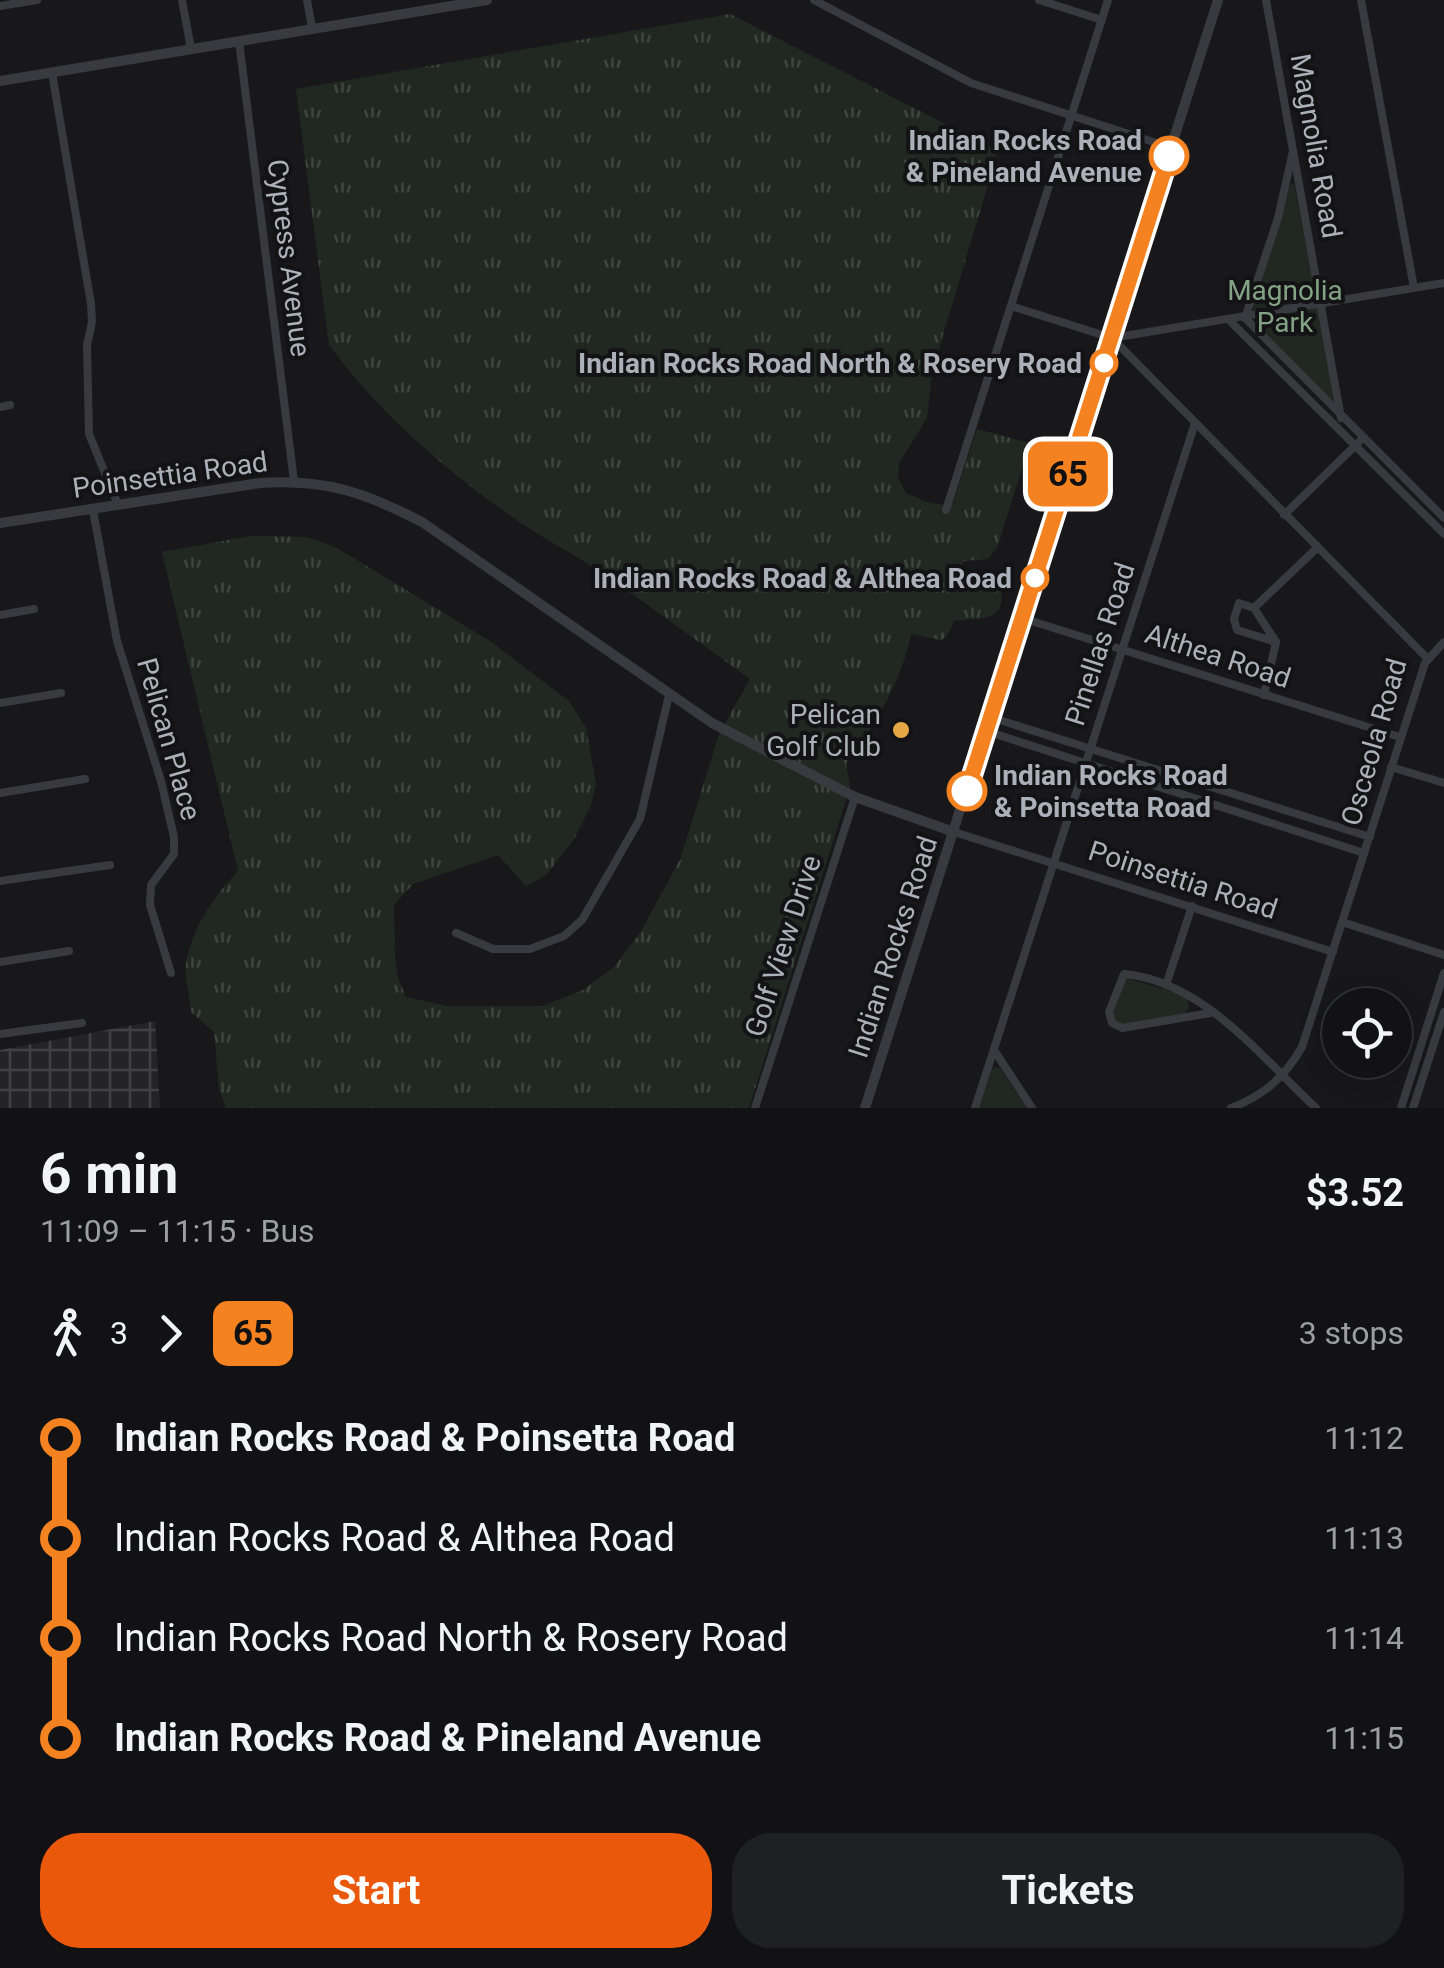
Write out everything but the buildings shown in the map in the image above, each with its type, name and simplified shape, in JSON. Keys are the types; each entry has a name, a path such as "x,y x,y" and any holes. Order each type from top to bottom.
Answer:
{"street":[{"path":"0,6 37,0"},
{"path":"182,0 192,49"},
{"path":"308,0 312,28"},
{"path":"408,0 410,13"},
{"path":"0,82 487,0"},
{"path":"814,0 971,82 1172,148"},
{"path":"1039,0 1102,20"},
{"path":"946,510 1108,0"},
{"name":"Indian Rocks Road","path":"865,1108 1218,0"},
{"name":"Magnolia Road","path":"1266,0 1341,418"},
{"path":"1362,0 1414,288"},
{"name":"Cypress Avenue","path":"239,41 294,481"},
{"path":"52,73 91,304 92,322 86,345 90,434 118,505"},
{"path":"1244,318 1278,218 1293,151"},
{"path":"1112,338 1444,283"},
{"name":"Osceola Road","path":"1011,306 1112,338 1427,658 1302,1047 1282,1076 1263,1093 1231,1108"},
{"path":"1244,318 1444,518"},
{"path":"1229,320 1444,534"},
{"name":"Pinellas Road","path":"976,1108 1195,423"},
{"path":"1284,515 1363,438"},
{"name":"Poinsettia Road","path":"0,523 231,486 294,481 366,495 422,522 669,695 752,747 854,797 1334,952"},
{"name":"Pelican Place","path":"93,510 117,641 161,781 174,837 174,854 152,885 150,905 171,973"},
{"path":"1254,608 1318,546"},
{"path":"1264,694 1276,642 1254,608 1239,603 1234,625 1237,630 1276,642"},
{"path":"0,615 34,609"},
{"name":"Althea Road","path":"1022,618 1400,737"},
{"path":"1427,658 1444,642"},
{"path":"0,703 61,693"},
{"path":"456,934 493,949 530,949 564,936 582,920 640,819 669,695"},
{"path":"990,716 1370,837"},
{"path":"986,731 1364,853"},
{"path":"1392,767 1444,783"},
{"path":"0,793 86,779"},
{"name":"Golf View Drive","path":"755,1108 854,797"},
{"path":"0,881 110,865"},
{"path":"1166,986 1192,906"},
{"path":"1342,922 1444,955"},
{"path":"0,962 68,950"},
{"path":"1401,1108 1444,973"},
{"path":"1210,1013 1129,1028 1112,1023 1109,1012 1124,974 1190,994 1316,1108"},
{"path":"1413,1108 1444,1012"},
{"path":"0,1034 82,1023"},
{"path":"994,1050 1032,1108"}],"shaded area":[{"path":"155,1021 160,1108 0,1108 0,1050"}],"green space":[{"path":"730,14 998,151 932,372 927,418 899,463 898,478 906,493 952,506 977,429 1030,443 997,548 988,559 964,561 956,574 975,590 982,586 1000,587 1000,607 989,616 954,621 946,638 940,640 911,634 894,686 846,764 850,787 749,1108 226,1108 219,1089 214,1032 191,1012 186,969 199,925 238,871 162,552 250,536 307,537 337,548 490,641 569,701 586,728 596,784 591,805 573,841 546,875 526,886 498,855 413,884 394,905 395,959 406,997 447,1006 542,1006 583,990 614,967 640,933 680,860 719,734 750,679 591,566 505,512 449,469 397,423 329,345 296,89"},
{"name":"Magnolia Park","path":"1294,183 1335,398 1331,399 1256,324 1253,307 1290,185"},
{"path":"1126,978 1181,994 1187,997 1189,1008 1183,1015 1115,1023 1112,1012"},
{"path":"993,1067 1000,1068 1027,1108 979,1108"}],"bus line":[{"name":"65","path":"967,791 1169,156"}],"place":[{"name":"Indian Rocks Road & Pineland Avenue","path":"1169,156"},
{"name":"Indian Rocks Road North & Rosery Road","path":"1104,363"},
{"name":"Indian Rocks Road & Althea Road","path":"1035,578"},
{"name":"Pelican Golf Club","path":"901,730"},
{"name":"Indian Rocks Road & Poinsetta Road","path":"967,791"}]}
